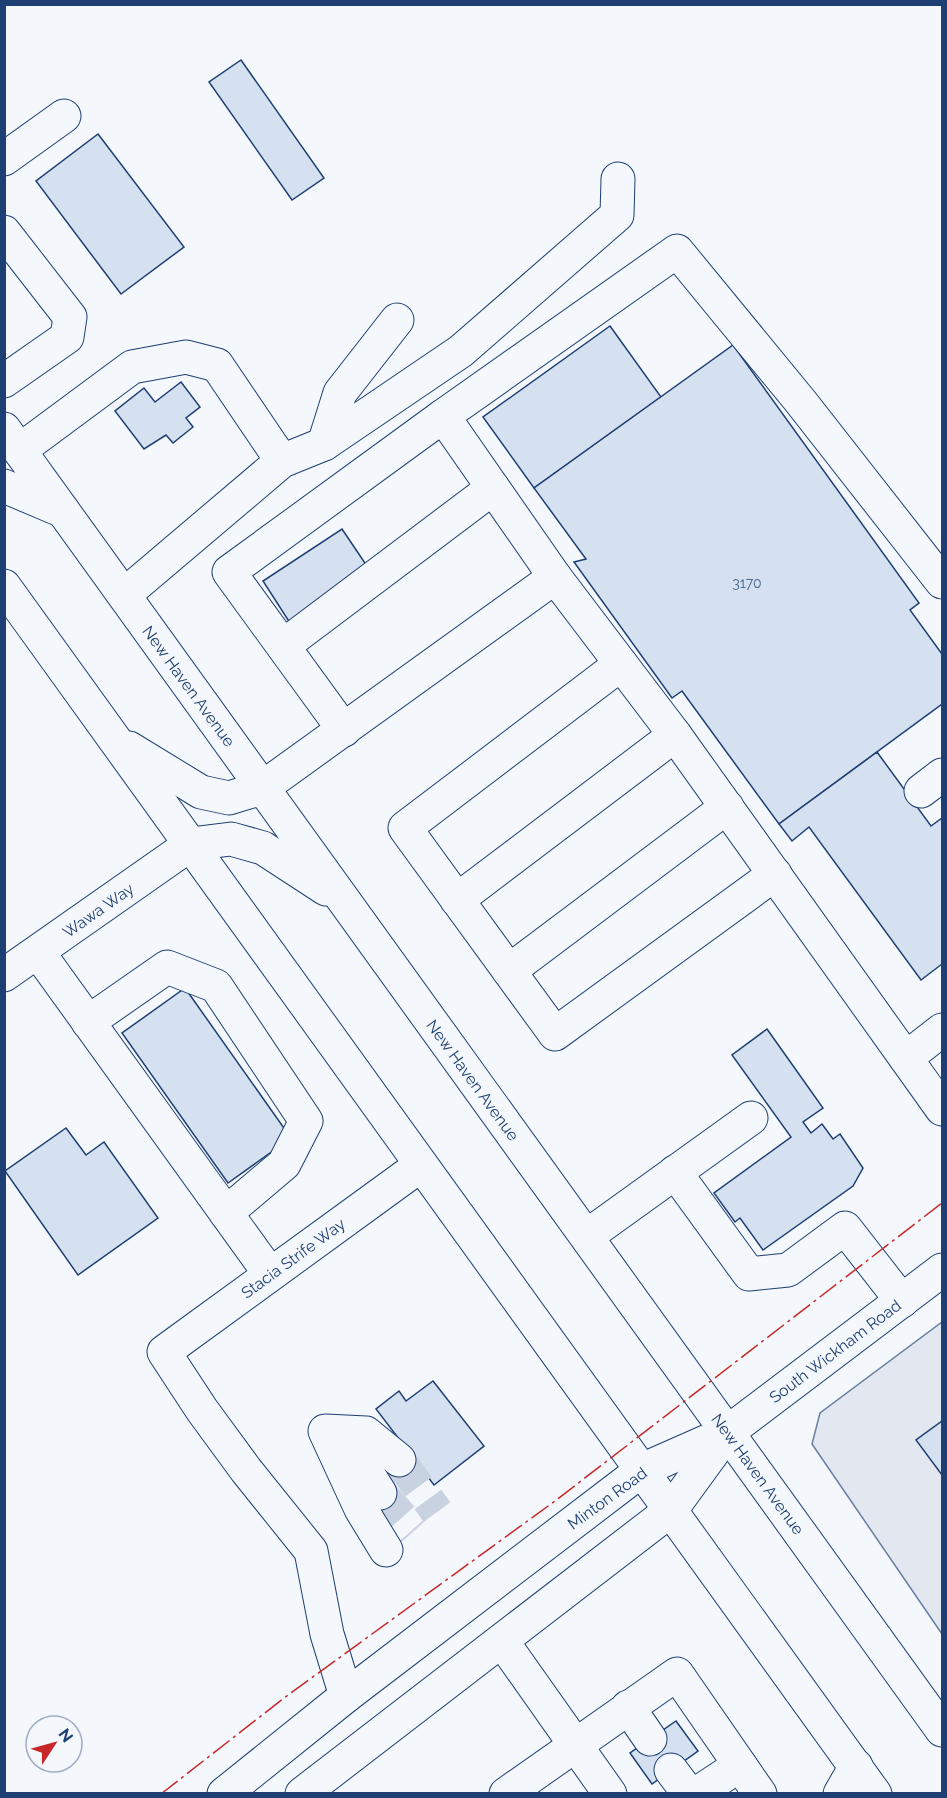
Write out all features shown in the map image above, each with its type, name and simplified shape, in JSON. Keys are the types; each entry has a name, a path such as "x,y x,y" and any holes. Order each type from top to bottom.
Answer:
{"main road":[{"path":"4,159 64,116"},
{"path":"124,596 282,461 324,444 461,351 617,215 618,179"},
{"path":"4,232 70,317 68,337 4,381"},
{"path":"344,730 229,572 443,416 677,252 794,393 942,582"},
{"path":"324,444 340,393 397,320"},
{"path":"12,440 132,367 186,357 217,365 282,461"},
{"path":"443,416 555,577 675,735 942,1109"},
{"name":"New Haven Avenue","path":"12,440 942,1730"},
{"path":"4,486 63,511"},
{"path":"283,646 493,488"},
{"path":"115,739 201,792 229,798 262,788 555,577"},
{"path":"4,586 671,1510 848,1780 875,1794"},
{"path":"621,664 405,828 555,1034 775,874"},
{"path":"457,900 675,735"},
{"path":"509,970 727,807"},
{"path":"191,844 231,839 263,848 343,900"},
{"name":"Wawa Way","path":"4,975 191,844"},
{"path":"38,952 270,1274"},
{"path":"88,1022 167,967 216,986 306,1121 284,1164 226,1213"},
{"path":"906,1058 942,1030"},
{"path":"587,1236 751,1118"},
{"name":"Stacia Strife Way","path":"346,1696 327,1634 311,1551 246,1470 202,1410 164,1352 421,1165"},
{"path":"675,1172 749,1274 788,1270 845,1228 902,1301"},
{"name":"South Wickham Road","path":"728,1432 942,1270"},
{"path":"386,1550 361,1509 340,1432 388,1476"},
{"path":"302,1794 671,1510 728,1432"},
{"name":"Minton Road","path":"224,1794 346,1696 642,1470 728,1432"},
{"path":"501,1641 610,1794"},
{"path":"506,1794 677,1674 760,1794"},
{"path":"628,1707 650,1739"},
{"path":"696,1794 740,1765"}],"shaded area":[{"path":"942,1322 942,1634 812,1444 820,1413"}],"building":[{"path":"241,60 324,178 292,200 209,82"},
{"path":"98,134 184,247 121,294 36,181"},
{"path":"610,326 661,397 534,488 483,417"},
{"path":"733,345 919,603 910,610 942,654 942,704 779,824 682,691 672,698 574,562 586,559 534,488"},
{"path":"181,382 200,407 186,418 193,427 173,443 166,435 144,449 115,411 144,388 155,402"},
{"path":"342,529 369,569 290,623 263,581"},
{"path":"877,752 931,826 942,818 942,964 921,980 809,827 792,841 779,824"},
{"path":"185,988 291,1138 228,1183 122,1033"},
{"path":"767,1029 823,1108 803,1122 811,1133 822,1124 833,1139 840,1134 863,1168 853,1186 763,1250 740,1218 735,1222 714,1193 791,1137 732,1055"},
{"path":"66,1128 86,1155 104,1142 158,1218 78,1275 5,1171"},
{"path":"433,1381 484,1446 434,1485 376,1409 399,1391 406,1401"},
{"path":"942,1421 942,1475 916,1440"},
{"path":"676,1721 698,1751 652,1784 630,1753"}],"tunnel":[{"path":"399,1460 437,1512"},
{"path":"380,1493 414,1531"}],"power":[{"path":"161,1794 284,1698 555,1501 942,1203"}]}
